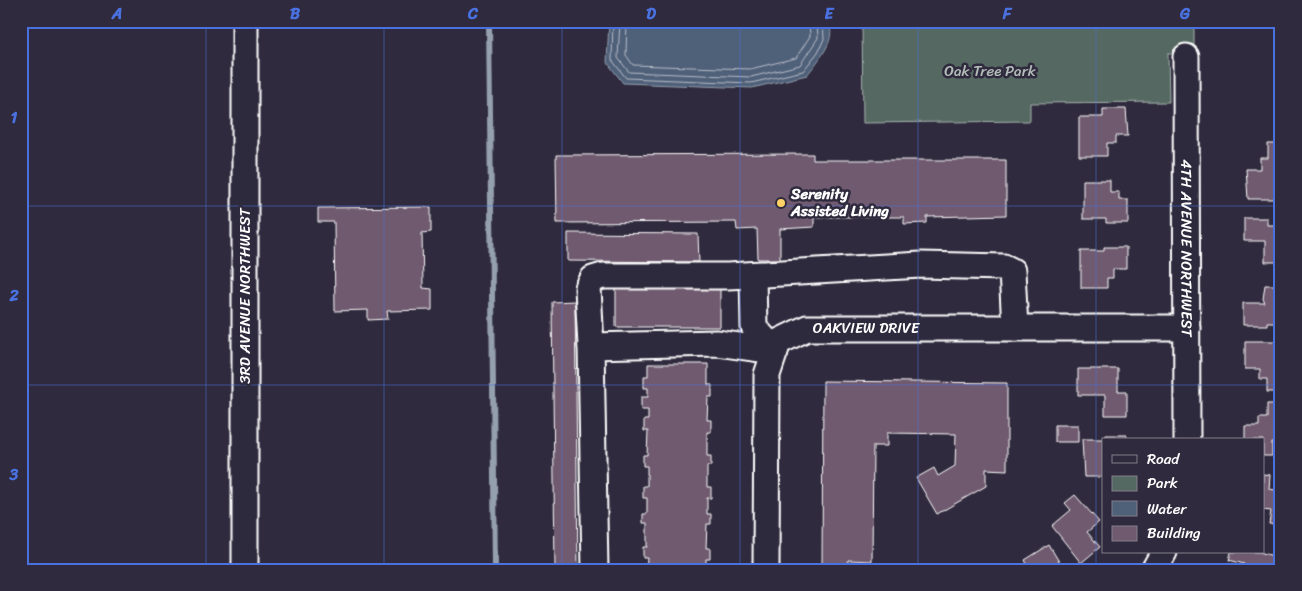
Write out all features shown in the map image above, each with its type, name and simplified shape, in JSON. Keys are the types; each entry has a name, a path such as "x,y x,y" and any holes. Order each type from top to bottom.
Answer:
{"street":[{"name":"3RD AVENUE NORTHWEST","path":"245,21 245,570"},
{"name":"4TH AVENUE NORTHWEST","path":"1186,57 1187,438"},
{"path":"595,570 591,346 588,288 593,279 603,276 753,275 920,265 1004,267 1012,271 1014,281 1015,328"},
{"path":"753,275 754,327 776,351"},
{"name":"OAKVIEW DRIVE","path":"766,570 767,375 778,342 807,328 1187,328"},
{"path":"591,346 717,343 776,351"},
{"path":"1154,570 1163,554"}],"green space":[{"name":"Oak Tree Park","path":"862,21 1194,21 1194,53 1168,53 1169,102 1030,103 1030,121 863,123"}],"water":[{"path":"609,21 827,21 831,35 821,57 807,75 752,88 623,83 607,62"}],"building":[{"path":"1103,109 1126,109 1128,136 1116,136 1116,143 1107,143 1107,156 1079,156 1079,117 1103,117"},
{"path":"1268,144 1281,144 1281,186 1277,186 1277,199 1248,199 1246,169 1260,169 1260,158 1268,158"},
{"name":"Serenity Assisted Living","path":"813,154 813,160 1006,160 1006,215 927,217 927,223 904,224 904,217 814,217 814,227 780,229 780,259 758,259 757,229 737,230 736,222 557,223 556,155"},
{"path":"1083,180 1110,180 1110,192 1119,192 1119,200 1128,200 1128,223 1106,223 1106,219 1083,219"},
{"path":"431,207 431,232 422,233 423,288 432,289 432,310 387,311 388,319 368,320 368,310 335,311 334,222 318,222 318,208"},
{"path":"1244,218 1267,218 1267,225 1281,225 1281,262 1265,262 1265,241 1244,241"},
{"path":"568,233 698,234 699,262 568,261"},
{"path":"1104,247 1126,247 1126,269 1113,269 1113,278 1107,278 1107,288 1081,288 1081,251 1104,251"},
{"path":"616,283 720,284 720,327 616,327"},
{"path":"1265,285 1281,285 1281,322 1267,322 1267,325 1243,325 1243,303 1265,303 1263,299"},
{"path":"575,301 578,570 555,570 552,302"},
{"path":"1245,341 1276,341 1276,353 1281,353 1281,392 1267,392 1267,379 1260,379 1260,369 1245,369"},
{"path":"648,364 708,364 708,385 712,385 712,397 708,397 707,420 711,420 711,432 707,432 707,456 711,456 711,466 707,466 707,487 711,487 711,498 707,498 707,514 711,514 711,524 707,524 706,548 710,548 710,559 706,559 706,570 646,570 647,558 643,558 643,547 647,547 647,523 643,523 643,514 647,514 647,498 643,498 643,486 647,486 647,466 643,466 643,455 647,455 648,431 644,431 644,420 648,420 648,410 641,410 641,397 648,397 648,388 644,388 644,376 648,376"},
{"path":"1078,369 1118,369 1118,391 1127,391 1127,415 1105,415 1105,395 1078,395"},
{"path":"823,381 1007,383 1007,470 986,469 986,486 937,514 916,478 934,468 938,476 955,466 956,434 887,433 887,446 873,446 872,561 848,560 848,570 822,570"},
{"path":"1267,404 1281,404 1281,443 1272,443 1272,456 1264,456 1264,438 1245,438 1245,426 1259,426 1259,418 1267,418"},
{"path":"1055,425 1078,425 1078,442 1055,442"},
{"path":"1105,435 1127,435 1127,438 1105,438"},
{"path":"1082,439 1102,439 1102,477 1084,477"},
{"path":"1264,474 1270,475 1269,489 1281,491 1281,525 1269,524 1271,511 1264,510"},
{"path":"1075,495 1099,522 1087,532 1100,547 1081,563 1052,526 1071,510 1065,503"},
{"path":"1049,545 1064,570 1030,570 1025,560"},
{"path":"1264,553 1281,558 1281,563 1279,570 1242,570 1244,564 1229,560 1230,554"}],"waterway":[{"path":"489,21 495,570"}],"place":[{"name":"Serenity Assisted Living","path":"781,203"}]}
